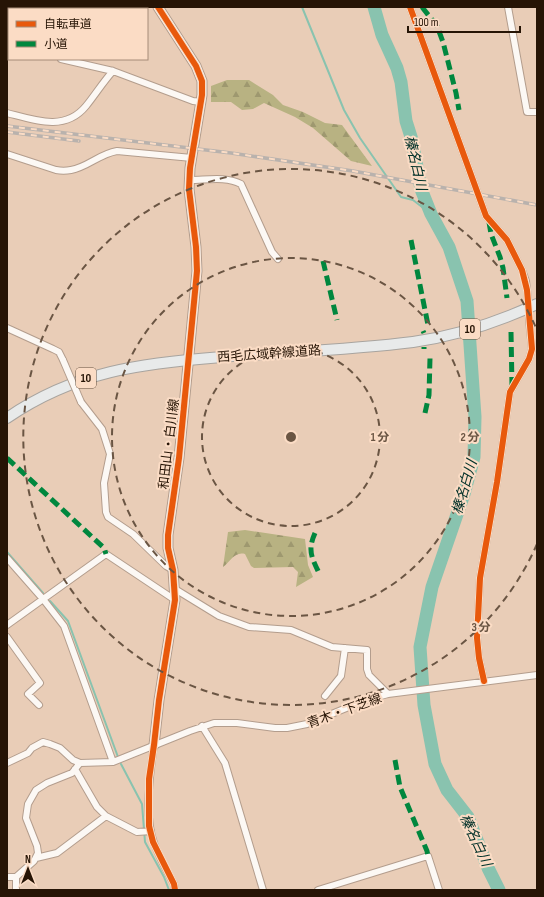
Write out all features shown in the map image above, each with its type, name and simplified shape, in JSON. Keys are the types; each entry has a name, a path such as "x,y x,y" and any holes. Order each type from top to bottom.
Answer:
{"main road":[{"name":"西毛広域幹線道路","path":"7,418 42,397 88,378 120,369 151,363 188,359 413,342 460,332 508,317 537,304"}],"street":[{"name":"和田山・白川線","path":"158,7 199,72 202,81 201,102 192,158 189,189 196,247 197,271 179,458 168,535 168,548 173,570 175,600 158,700 149,780 150,831 153,842 174,884 175,890"},
{"path":"410,7 486,216 507,240 526,280 528,299"},
{"path":"508,7 527,112 537,112"},
{"path":"65,60 112,71 193,101 201,102"},
{"path":"7,113 44,122 55,123 72,118 86,107 112,71"},
{"path":"7,154 56,170 64,171 72,170 107,152 117,151 192,158"},
{"path":"190,180 226,179 241,184 272,252 278,259"},
{"path":"484,681 479,658 477,638 480,578 497,482 510,392 529,359 532,349 534,330 530,319"},
{"path":"7,328 59,352 81,402 102,428 110,454 104,483 106,512 108,517 133,534 166,566 173,570"},
{"path":"7,625 106,554 175,600"},
{"path":"7,558 43,599 64,626 113,762 80,763 73,760 60,748 43,742 32,748 28,753 7,763"},
{"path":"175,589 219,616 249,627 291,630 332,647 367,650 367,669 369,675 388,694"},
{"path":"7,637 40,683 28,694 39,705"},
{"path":"325,696 340,676 344,648"},
{"name":"青木・下芝線","path":"113,762 202,726 214,723 275,728 297,727 366,700 388,694 537,675"},
{"path":"202,726 225,764 263,890"},
{"path":"7,877 16,877 36,858 38,853 37,846 26,818 28,804 36,790 47,783 72,772 80,763"},
{"path":"75,769 97,807 106,816 139,832 150,831"},
{"path":"36,858 57,853 106,816"},
{"path":"318,890 428,856 440,890"},
{"path":"16,877 16,890"}],"green space":[{"path":"227,80 249,80 273,95 283,105 303,112 325,123 342,125 372,166 351,161 313,128 295,117 264,103 253,109 242,110 231,102 211,102 211,86"},
{"path":"245,530 305,539 308,565 313,577 296,587 298,572 293,567 254,568 251,566 245,554 241,553 235,555 223,567 228,532"}],"waterway":[{"path":"302,7 344,110 360,138 401,197 413,200 431,214"},
{"name":"榛名白川","path":"374,7 382,35 397,68 401,82 406,121 412,140 421,189 431,214 449,247 467,301 475,417 474,457 464,494 432,587 420,647 424,705 435,764 447,790 468,817 488,868 499,890"},
{"path":"7,552 43,593"},
{"path":"50,601 68,621 118,757"},
{"path":"121,764 142,804 145,842 164,877 169,890"}],"railway":[{"path":"7,126 231,153 353,171 537,205"},
{"path":"7,132 79,141"}],"marked path":[{"path":"422,7 437,26 443,42 459,110"},
{"path":"489,222 491,234 503,268 507,298"},
{"path":"411,240 428,325"},
{"path":"323,261 337,320"},
{"path":"511,332 512,386"},
{"path":"425,413 429,395 430,358"},
{"path":"7,458 104,548 106,554"},
{"path":"315,533 311,550 320,575"},
{"path":"395,760 400,787 428,856"}],"cycle path":[{"path":"158,7 196,66 202,81 202,95 190,168 189,189 196,247 197,271 179,458 168,535 168,548 173,570 175,600 159,700 149,779 149,826 153,842 174,884 175,890"},
{"path":"410,7 486,216 507,240 522,270 527,290 532,349 529,359 510,392 497,482 480,578 477,638 479,658 484,681"}]}
